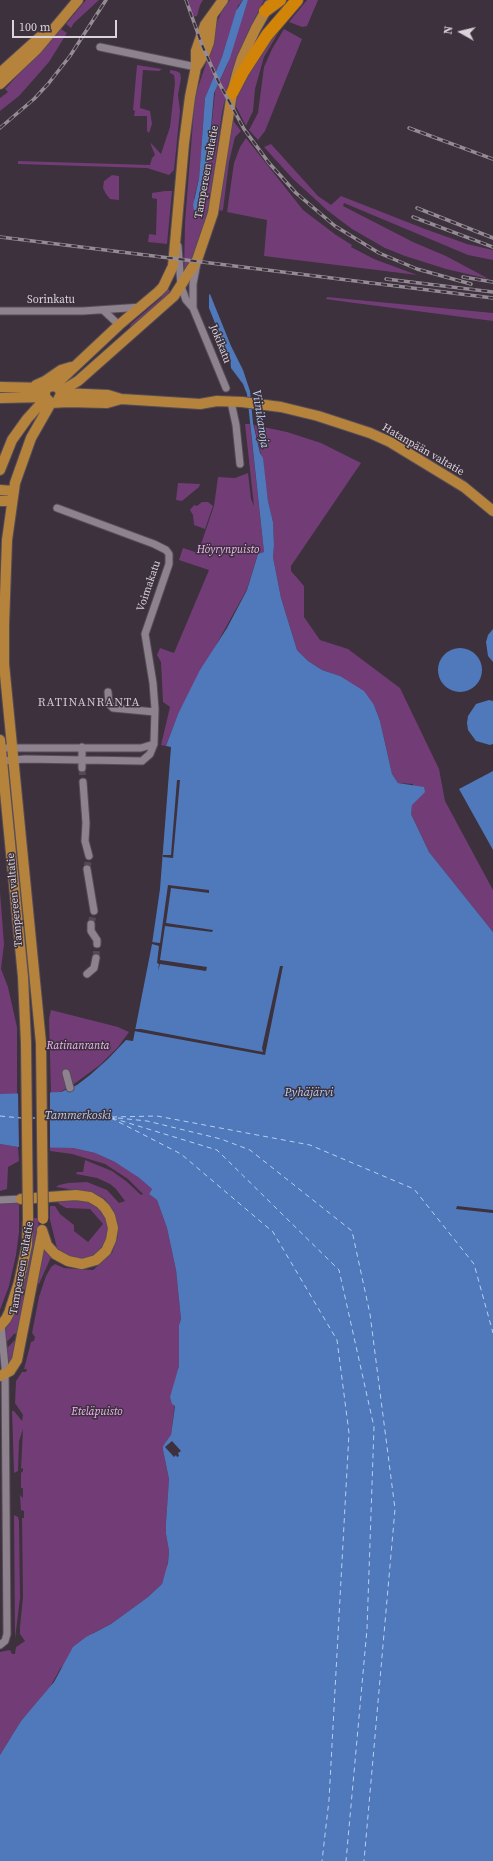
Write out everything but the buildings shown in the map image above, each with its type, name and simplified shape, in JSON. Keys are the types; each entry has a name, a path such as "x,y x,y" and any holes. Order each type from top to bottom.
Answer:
{"highway":[{"path":"265,11 280,0"},
{"path":"232,93 243,72 267,35 297,0"}],"main road":[{"path":"0,73 40,36 70,0"},
{"path":"0,84 37,49 78,0"},
{"name":"Tampereen valtatie","path":"3,1375 15,1364 18,1356 42,1225 41,1043 4,649 5,582 12,496 19,468 31,438 54,395 72,367 163,287 173,266 185,135 199,39 205,25 213,16 223,0"},
{"name":"Tampereen valtatie","path":"0,470 12,440 27,419 54,395 78,381 168,301 182,286 197,260 213,213 232,93 242,58 265,11 273,0"},
{"path":"33,387 61,370 72,367"},
{"name":"Hatanpään valtatie","path":"0,387 33,387 54,395"},
{"path":"31,438 38,435 52,414 54,395"},
{"name":"Hatanpään valtatie","path":"0,398 54,395 108,395 120,399 200,404 217,401 242,402 298,411 331,420 390,442 469,491 493,511"},
{"path":"0,490 12,496"},
{"path":"0,501 12,496"},
{"name":"Tampereen valtatie","path":"0,744 23,976 26,1043 28,1219 27,1245 21,1275 9,1313 0,1326"},
{"path":"20,1199 76,1195 90,1197 105,1208 110,1216 113,1228 111,1240 106,1251 96,1260 82,1264 68,1261 55,1254 46,1243 42,1225"}],"street":[{"path":"100,47 106,50 196,67"},
{"name":"Jokikatu","path":"177,230 182,286 186,300 193,308 226,388"},
{"name":"Jokikatu","path":"193,308 193,284 197,260"},
{"name":"Sorinkatu","path":"0,311 103,310 142,307"},
{"path":"103,310 119,325"},
{"path":"231,402 236,425 240,464"},
{"name":"Voimakatu","path":"58,508 154,544 166,550 169,554 169,564 145,634 145,642 150,660 155,712 154,744"},
{"path":"108,692 109,704 113,708 155,712"},
{"path":"0,744 14,748 141,748 154,744"},
{"path":"2,760 142,762 150,754 154,744"},
{"path":"82,747 82,768"},
{"path":"83,782 86,823 85,841 89,856"},
{"path":"87,869 94,911"},
{"path":"91,924 97,944"},
{"path":"87,974 94,968 96,958"},
{"path":"66,1073 70,1088"},
{"path":"0,1200 20,1199"},
{"path":"0,1326 3,1375 3,1495 7,1640 0,1645"}],"green space":[{"path":"86,0 99,0 74,23 71,28 66,24"},
{"path":"188,0 203,0 197,16 192,17"},
{"path":"230,0 243,0 238,6 222,57 205,98 199,179 194,198 195,216 199,215 208,162 215,91 227,65 248,0 264,0 246,36 230,79 222,112 209,208 190,264 184,275 185,222 195,96 211,49 216,25 223,8"},
{"path":"307,0 318,0 307,26 302,27 289,22"},
{"path":"288,16 264,57 255,89 253,111 246,126 233,101 251,65"},
{"path":"61,29 67,33 49,62 19,96 0,111 0,98 8,92 5,89"},
{"path":"284,29 302,39 265,131 258,140 249,130 258,113 264,67 272,49"},
{"path":"137,65 162,69 159,71 143,70 140,108 150,111 152,124 149,133 147,131 147,116 134,116 135,111 133,110"},
{"path":"170,70 180,73 181,78 178,95 180,111 174,170 169,175 147,168 18,164 18,161 150,165 152,158 155,155 151,143 161,154 170,127 175,83 174,75 170,73"},
{"path":"231,118 241,131 235,137 229,162 223,210 221,211 219,209"},
{"path":"246,138 303,210 352,245 351,247 374,259 417,275 264,256 267,220 227,212 234,163 240,147"},
{"path":"271,144 318,196 331,205 341,196 467,244 493,250 493,260 468,255 344,203 343,206 413,242 446,256 489,279 446,269 405,256 385,248 352,229 328,211 293,179 264,147"},
{"path":"112,175 119,176 119,200 110,199 103,188 104,181"},
{"path":"172,191 167,244 148,242 149,234 156,235 157,199 152,198 152,193"},
{"path":"168,288 170,292 131,327 130,325 161,298"},
{"path":"327,297 493,313 493,321 326,299"},
{"name":"Höyrynpuisto","path":"245,424 250,424 264,552 257,557 247,589 178,714 166,746 161,745 170,707 163,702 161,662 157,655 160,648 174,653 209,570 179,560 183,548 198,553 214,506 218,477 235,478 248,473 251,499 254,506"},
{"path":"254,425 287,432 321,443 361,463 291,566 291,571 304,586 304,617 320,640 348,649 400,688 439,769 445,801 493,890 493,932 429,852 411,814 413,784 398,783 392,774 380,721 374,705 340,676 322,670 308,661 297,650 281,598 273,557 273,522 268,501 263,463"},
{"path":"178,483 200,484 199,487 182,501 176,500"},
{"path":"202,502 208,502 213,506 205,529 194,525 193,515 190,510 194,505 197,506"},
{"path":"0,892 4,944 1,969 8,987 17,1027 17,1094 0,1094"},
{"name":"Ratinanranta","path":"51,1010 118,1027 129,1032 118,1047 100,1065 74,1084 57,1094 51,1094 49,1019"},
{"path":"0,1144 18,1147 19,1161 8,1167 7,1189 0,1191"},
{"name":"Eteläpuisto","path":"50,1147 73,1148 95,1153 131,1171 152,1189 149,1194 157,1200 167,1228 176,1270 181,1319 179,1325 179,1366 171,1436 163,1446 169,1479 166,1534 169,1551 167,1570 162,1584 148,1597 111,1624 93,1633 60,1669 49,1689 21,1721 0,1755 0,1652 10,1650 12,1654 15,1654 16,1647 25,1641 20,1634 23,1597 22,1518 24,1518 24,1511 21,1510 20,1495 23,1498 21,1473 23,1468 21,1469 23,1429 19,1441 18,1471 14,1473 12,1411 14,1411 22,1421 23,1415 15,1403 16,1381 22,1372 26,1372 27,1369 24,1369 31,1342 34,1341 35,1337 32,1333 39,1297 46,1276 51,1267 55,1264 64,1268 93,1270 112,1253 117,1240 118,1232 115,1214 105,1199 94,1193 56,1187 68,1183 87,1182 107,1190 119,1203 125,1201 110,1184 97,1178 76,1174 77,1172 83,1172 85,1160 112,1171 126,1181 141,1195 143,1194 128,1179 105,1164 72,1154 50,1151"},
{"path":"72,1199 92,1201 105,1213 110,1235 99,1254 82,1261 58,1252 50,1220 50,1206 55,1206 60,1214 74,1225 74,1231 88,1242 103,1224 90,1209 66,1208 59,1204 57,1200"},
{"path":"19,1202 19,1232 16,1255 9,1286 0,1310 0,1204"},
{"path":"32,1218 39,1218 38,1230 19,1333 14,1334 6,1343 3,1332 11,1319 26,1274 30,1252"},
{"path":"44,1246 52,1255 39,1284 37,1283"},
{"path":"16,1339 15,1355 9,1365 7,1348"},
{"path":"14,1515 18,1517 19,1521 20,1598 15,1639"}],"water":[{"path":"243,0 248,0 230,58 214,93 208,162 199,215 195,216 193,205 199,179 205,98 222,57 236,11"},
{"name":"Pyhäjärvi","path":"210,294 231,346 243,370 250,391 253,423 260,453 263,458 268,501 273,522 273,557 281,598 297,650 308,661 322,670 340,676 364,691 374,705 380,721 392,774 398,783 424,787 425,792 412,805 411,814 429,852 493,932 493,1861 0,1861 0,1755 21,1721 54,1682 73,1647 86,1637 111,1624 148,1597 162,1584 168,1563 169,1551 166,1534 166,1522 169,1479 163,1446 171,1435 175,1406 172,1404 170,1397 179,1366 179,1325 181,1319 176,1270 167,1228 157,1200 149,1194 152,1189 138,1177 115,1162 95,1153 73,1148 18,1147 0,1144 0,1094 61,1092 77,1085 90,1075 126,1040 133,1041 152,944 160,889 171,747 166,746 178,714 200,670 227,628 247,590 258,554 264,552 247,394 243,384 231,368 230,357 215,329 215,323 209,308"},
{"path":"493,629 493,662 488,656 486,642 488,635"},
{"path":"456,648 464,648 476,654 482,666 482,674 476,686 464,692 456,692 444,686 438,674 438,666 444,654"},
{"path":"489,700 493,701 493,744 490,745 476,741 468,730 467,723 468,716 476,704"},
{"path":"493,771 493,850 459,789"}],"pier":[{"path":"177,780 180,780 173,858 163,857 163,855 171,855"},
{"path":"168,885 209,890 209,893 171,888 166,923 213,930 212,932 165,926 160,960 207,967 206,971 160,964 158,971 159,964 157,963 159,946 152,944 152,942 160,943"},
{"path":"280,966 283,966 265,1055 134,1031 134,1029 141,1029 263,1052 262,1048"},
{"path":"18,1092 50,1092 50,1149 19,1149"},
{"path":"457,1206 493,1210 493,1213 456,1209"},
{"path":"172,1441 181,1451 178,1453 179,1456 177,1457 176,1455 174,1457 165,1447"}],"ferry route":[{"path":"0,1116 21,1118"},
{"path":"112,1117 157,1116 310,1145 414,1189 474,1264 493,1333"},
{"path":"46,1118 108,1117 147,1121 221,1139 250,1150 352,1231 370,1314 395,1509 364,1861"},
{"path":"30,1118 37,1118"},
{"path":"111,1118 181,1154 273,1232 337,1340 349,1433 329,1800 322,1861"},
{"path":"112,1118 217,1150 339,1270 374,1427 367,1629 346,1861"}],"tunnel":[{"path":"82,768 83,782"},
{"path":"87,869 89,856"},
{"path":"91,924 94,911"},
{"path":"96,958 97,944"}],"railway":[{"path":"0,128 34,99 48,84 70,56 106,0"},
{"path":"186,0 202,45 218,81 244,129 269,163 296,193 335,226 379,253 417,269 471,284"},
{"path":"409,128 493,159"},
{"path":"417,208 493,238"},
{"path":"413,217 493,247"},
{"path":"0,237 493,298"},
{"path":"463,277 493,282"},
{"path":"386,279 493,292"}],"district":[{"name":"RATINANRANTA","path":"89,703"}],"water label":[{"name":"Viinikanoja","path":"260,419"},
{"name":"Tammerkoski","path":"78,1116"}]}
